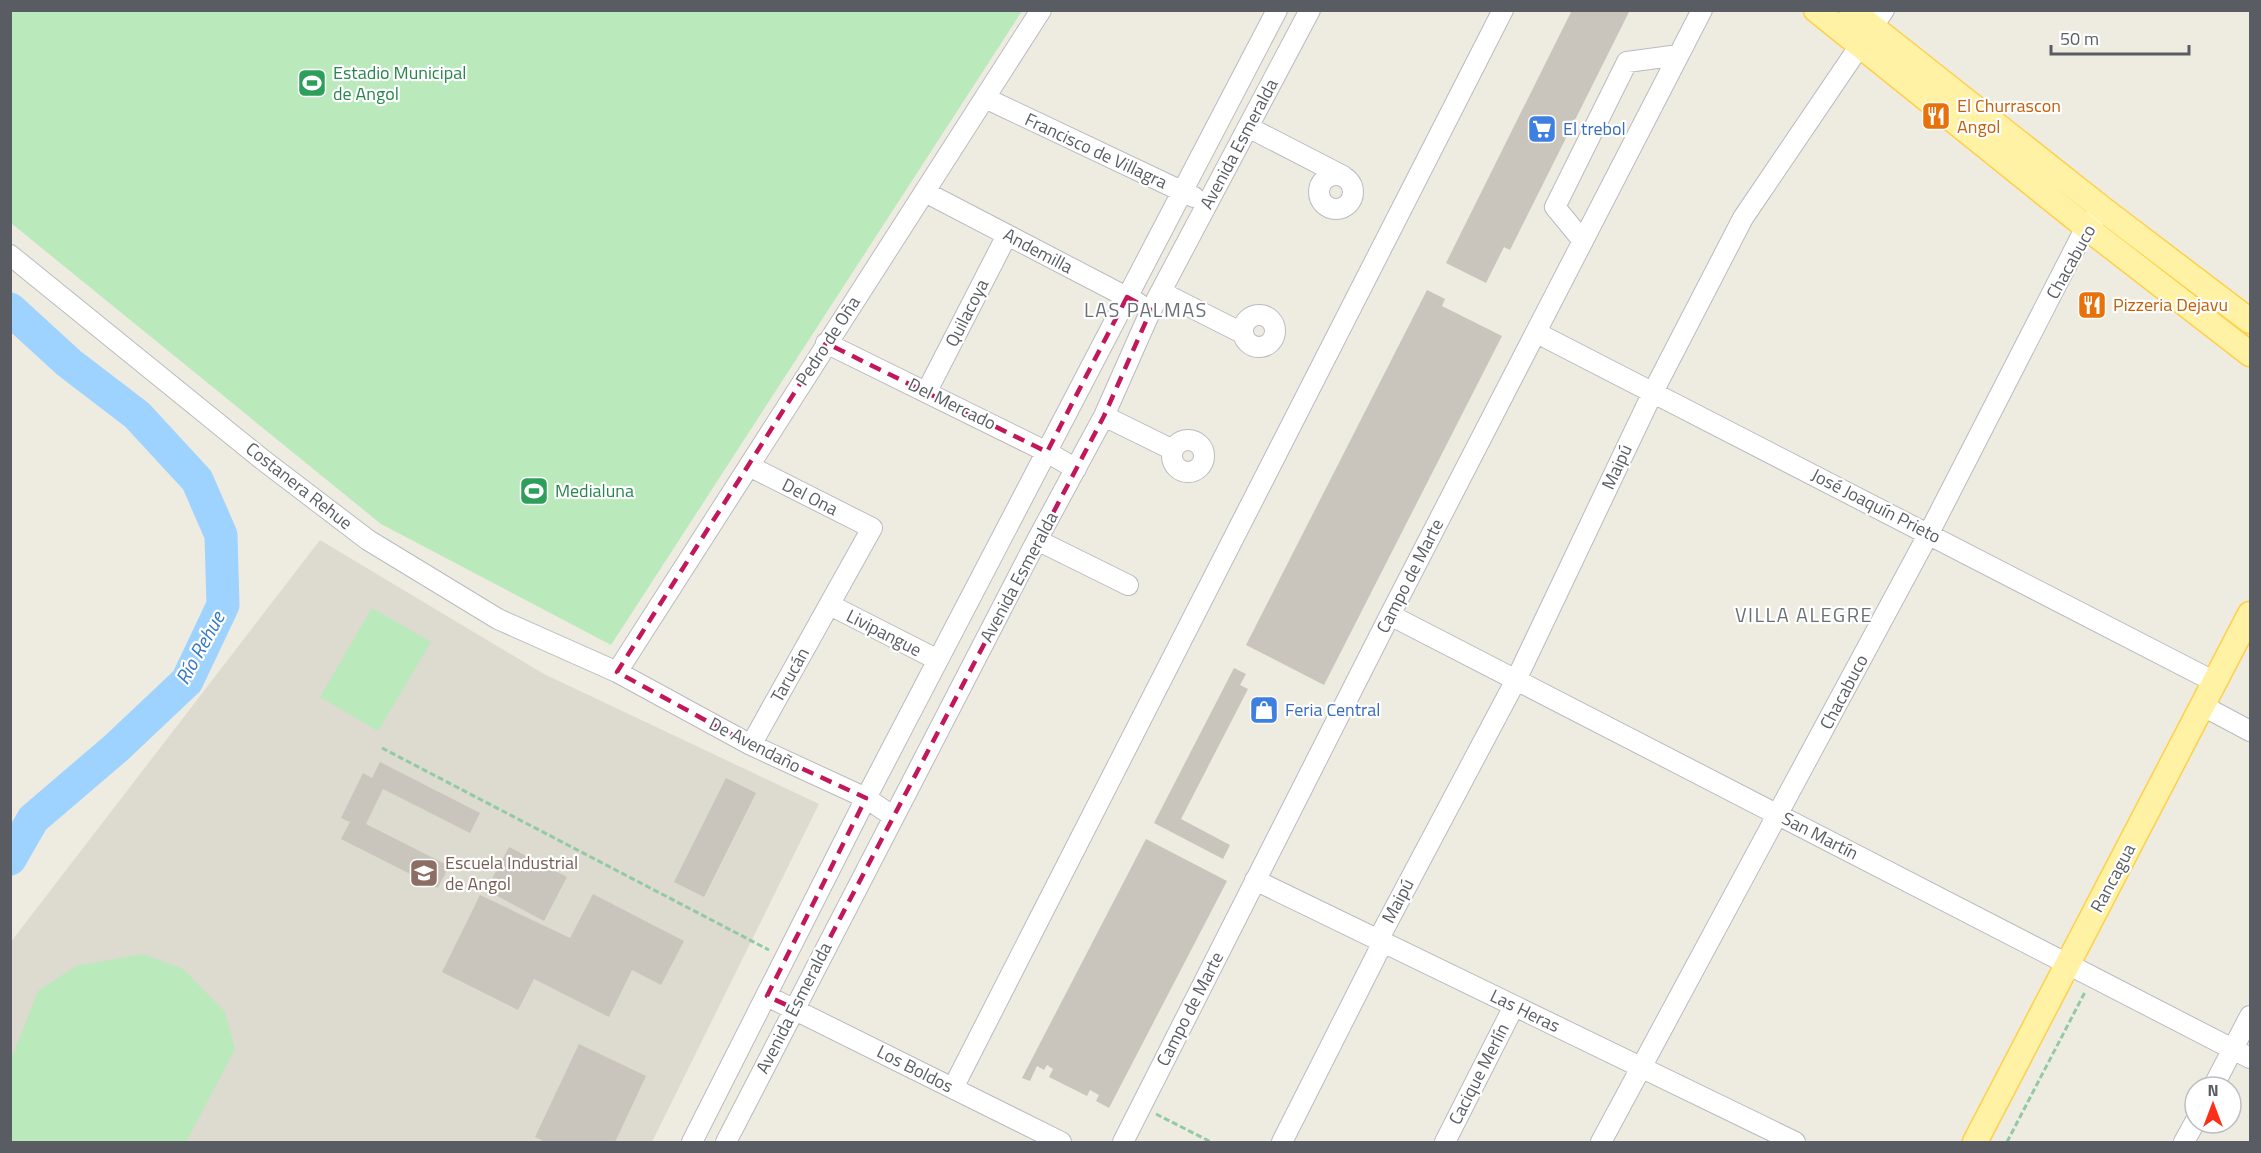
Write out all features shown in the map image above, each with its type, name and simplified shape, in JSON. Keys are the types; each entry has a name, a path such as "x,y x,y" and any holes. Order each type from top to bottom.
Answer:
{"main road":[{"path":"1816,10 1872,28 2250,321"},
{"path":"1851,10 2086,227 2250,354"},
{"name":"Rancagua","path":"1975,1143 2250,614"}],"street":[{"name":"Pedro de Oña","path":"617,672 1041,10"},
{"name":"Avenida Esmeralda","path":"692,1143 866,798 1276,10"},
{"name":"Avenida Esmeralda","path":"726,1143 1037,540 1104,416 1151,310 1310,10"},
{"path":"953,1088 1503,10"},
{"name":"Campo de Marte","path":"1123,1143 1390,615 1537,333 1701,10"},
{"name":"Maipú","path":"1282,1143 1380,941 1516,680 1653,392 1743,218 1872,28"},
{"path":"1583,241 1555,207 1627,62 1679,55"},
{"name":"Francisco de Villagra","path":"985,98 1208,203"},
{"path":"1248,127 1342,176"},
{"name":"Andemilla","path":"925,192 1151,310"},
{"name":"Chacabuco","path":"1601,1143 1929,533 2086,227 2104,210"},
{"name":"Quilacoya","path":"927,391 1007,235"},
{"name":"Costanera Rehue","path":"10,255 263,460 368,540 498,619 617,672"},
{"path":"1161,292 1242,333"},
{"name":"José Joaquín Prieto","path":"1537,333 2215,682"},
{"name":"Del Mercado","path":"826,343 927,391 1076,469"},
{"path":"1104,416 1173,450"},
{"name":"Del Ona","path":"749,466 872,528"},
{"name":"Tarucán","path":"751,745 872,528"},
{"path":"1037,540 1128,585"},
{"name":"Livipangue","path":"830,605 938,660"},
{"name":"San Martín","path":"1390,615 2242,1054"},
{"path":"950,636 979,653"},
{"name":"De Avendaño","path":"617,672 751,745 866,798 894,817"},
{"path":"928,678 957,694"},
{"path":"2203,706 2250,731"},
{"name":"Las Heras","path":"1255,880 1790,1141"},
{"name":"Los Boldos","path":"767,996 1061,1143"},
{"name":"Cacique Merlín","path":"1445,1143 1514,1006"},
{"path":"2224,1075 2242,1054 2250,1016"}],"path":[{"path":"382,748 786,960"},
{"path":"2007,1143 2093,977"},
{"path":"1141,1106 1211,1143"}],"highlighted area":[{"path":"1127,297 1151,310 1104,416 793,1008 767,996 866,798 751,745 617,672 826,343 1047,452"}],"shaded area":[{"name":"Escuela Industrial de Angol","path":"320,540 544,674 819,804 652,1142 11,1142 10,943"}],"green space":[{"path":"10,11 1022,11 611,645 381,524 11,223"},
{"path":"372,608 431,642 378,731 320,697"},
{"path":"143,954 183,969 225,1012 235,1049 186,1142 11,1142 11,1060 38,991 76,966"}],"building":[{"name":"El trebol","path":"1572,10 1630,10 1510,250 1504,247 1486,283 1446,263"},
{"path":"1427,290 1445,299 1442,306 1502,336 1324,685 1246,645"},
{"path":"1234,668 1246,674 1240,685 1248,689 1181,819 1230,845 1223,859 1154,823"},
{"path":"380,762 480,813 470,833 383,789 366,824 449,866 438,888 341,839 350,822 341,818 363,773 372,778"},
{"path":"726,778 756,793 704,897 674,882"},
{"path":"1146,839 1227,881 1109,1108 1096,1101 1099,1095 1090,1090 1087,1096 1049,1077 1053,1069 1047,1065 1044,1070 1037,1066 1030,1081 1022,1078"},
{"path":"509,847 567,877 544,921 486,890"},
{"path":"593,894 684,941 661,985 632,970 609,1017 534,979 518,1010 442,972 480,895 570,938"},
{"path":"579,1044 646,1076 615,1142 545,1142 535,1137"}],"waterway":[{"name":"Río Rehue","path":"10,309 69,363 137,415 197,480 221,535 223,605 187,681 116,748 33,819 10,859"}],"place":[{"name":"Estadio Municipal de Angol","path":"312,83"},
{"name":"El Churrascon Angol","path":"1936,116"},
{"name":"El trebol","path":"1542,129"},
{"name":"Pizzeria Dejavu","path":"2092,305"},
{"name":"Medialuna","path":"534,491"},
{"name":"Feria Central","path":"1264,710"},
{"name":"Escuela Industrial de Angol","path":"424,873"}],"district":[{"name":"LAS PALMAS","path":"1146,310"},
{"name":"VILLA ALEGRE","path":"1804,615"}]}
